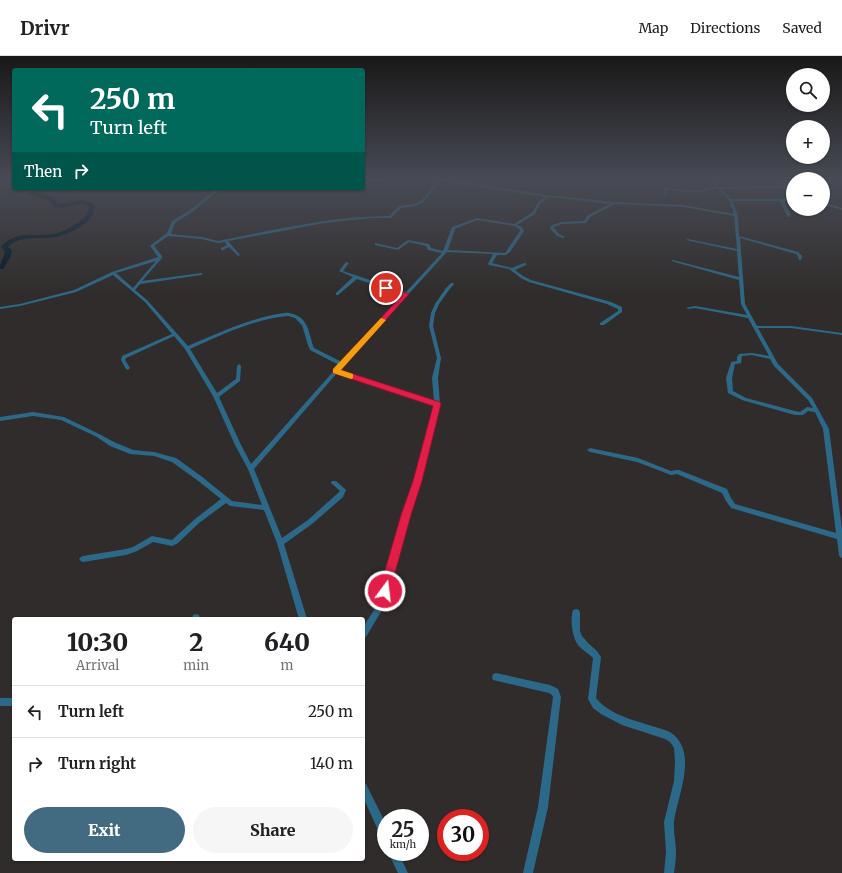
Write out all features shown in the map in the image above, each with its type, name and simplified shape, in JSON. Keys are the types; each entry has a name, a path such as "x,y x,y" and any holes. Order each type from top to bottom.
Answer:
{"street":[{"path":"160,258 152,246 169,234 173,222 181,217"},
{"path":"167,235 202,238 216,242 328,221 369,217"},
{"path":"515,225 527,217"},
{"path":"563,238 552,228 553,226 559,223 585,222 588,217"},
{"path":"736,217 743,304 772,358 780,370 810,399 818,411 826,429 842,555"},
{"path":"250,469 342,364 445,252 452,229 472,220 485,219 515,225 521,228 522,231 509,251 505,254 445,252 431,250 428,244 408,241 400,249 376,244"},
{"path":"739,237 797,253 800,258"},
{"path":"225,240 238,255"},
{"path":"688,240 738,250"},
{"path":"222,249 229,245"},
{"path":"495,254 490,264 513,269 522,277 530,281 609,303 620,308 620,311 615,316 602,324"},
{"path":"0,308 20,305 76,291 113,272 160,258"},
{"path":"134,290 160,258"},
{"path":"673,261 741,279"},
{"path":"347,263 341,271 406,294"},
{"path":"513,269 525,264"},
{"path":"113,272 146,301 187,348 216,396 250,469 266,508 280,544 302,617"},
{"path":"139,283 201,274"},
{"path":"337,294 356,277"},
{"path":"365,631 381,605 406,515 418,481 437,404 435,378 439,358 431,326 433,313 446,289 452,284"},
{"path":"688,308 695,307 749,317"},
{"path":"187,348 249,323 288,314 297,316 305,325 312,349 342,364"},
{"path":"755,328 791,327 842,334"},
{"path":"128,368 123,360 124,356 175,334"},
{"path":"772,358 752,354 741,355 739,357 739,362 733,362 730,370 730,392 744,399 795,413 801,414 806,410 818,411"},
{"path":"216,396 238,380 239,366"},
{"path":"336,371 437,404"},
{"path":"0,419 33,414 62,418 112,444 132,452 154,454 174,460 230,503 266,508"},
{"path":"590,450 638,460 671,473 677,472 725,491 733,506 840,537"},
{"path":"280,544 310,522 341,495 343,490 334,483"},
{"path":"83,559 130,550 152,539 172,543 197,521 225,500"},
{"path":"576,613 576,634 579,640 594,652 597,657 592,699 594,704 608,713 667,736 673,739 678,746 680,762 679,781 669,822 671,852 669,873"},
{"path":"496,677 550,689 555,692 557,697 543,807 528,873"},
{"path":"0,702 12,702"},
{"path":"365,791 377,816"},
{"path":"397,861 403,873"}],"waterway":[{"path":"0,267 8,256 9,250 4,247 13,240 26,237 62,234 71,230 86,220 88,217"}],"slow traffic":[{"path":"351,376 336,371 383,320"}],"route":[{"path":"385,591 406,515 418,481 437,404 336,371 406,294 386,288"}]}
